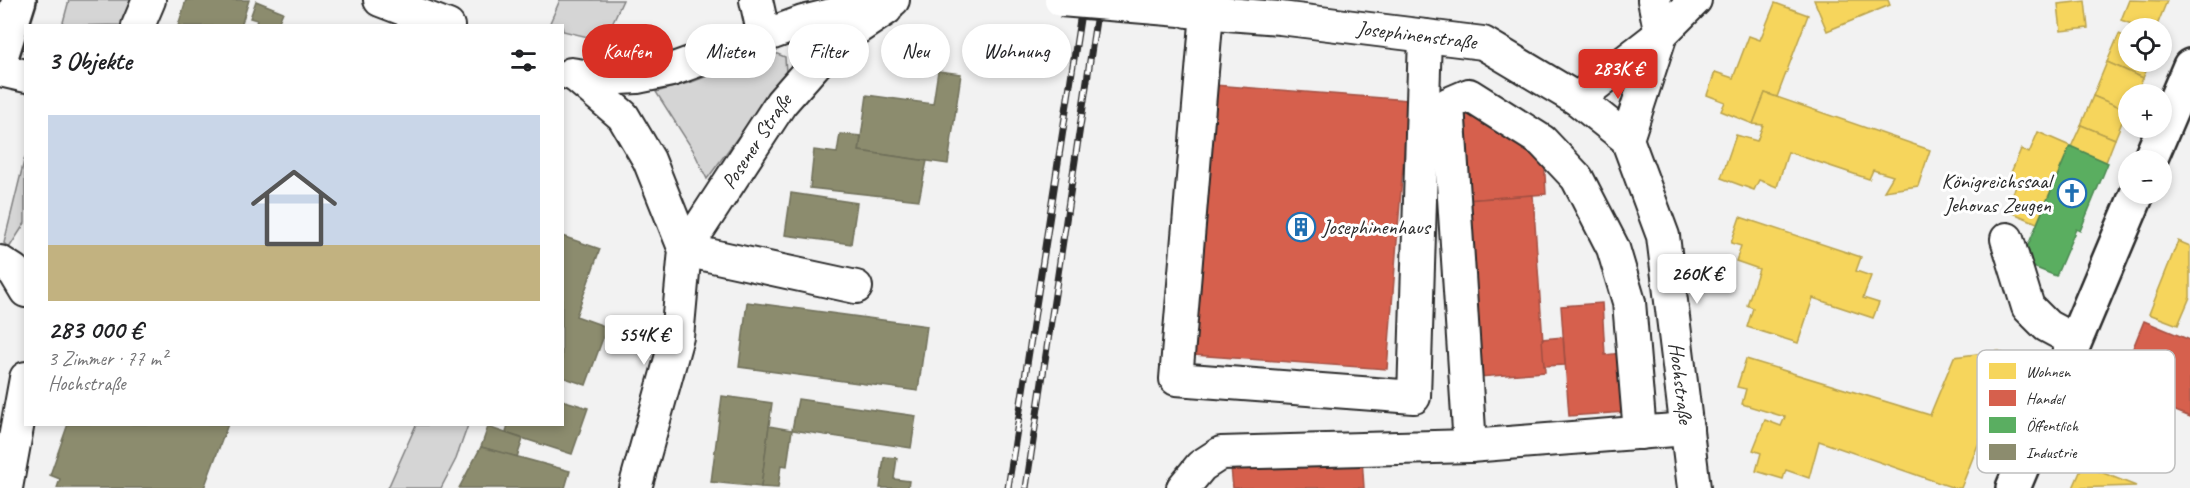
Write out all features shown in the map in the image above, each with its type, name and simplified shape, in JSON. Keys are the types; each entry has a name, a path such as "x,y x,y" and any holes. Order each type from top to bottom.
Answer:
{"main road":[{"path":"0,60 19,0"},
{"path":"2154,150 2190,66"},
{"path":"2071,350 2133,204"},
{"path":"2013,488 2019,473"}],"street":[{"path":"139,24 149,0"},
{"path":"380,0 443,24"},
{"path":"756,0 761,24"},
{"path":"776,32 803,22 893,0"},
{"name":"Posener Straße","path":"685,250 781,103 832,45 900,0"},
{"name":"Josephinenstraße","path":"1061,0 1281,18 1483,43 1577,99"},
{"path":"1654,0 1661,34 1628,139 1577,99 1661,34 1695,0"},
{"path":"1194,11 1176,379 1414,397 1425,36"},
{"path":"569,73 637,77 685,65"},
{"path":"0,69 24,75"},
{"name":"Posener Straße","path":"569,73 623,116 650,160 685,250 677,337 634,488"},
{"path":"1470,446 1448,104 1469,95 1542,141 1577,178 1613,248 1629,302 1640,433"},
{"name":"Hochstraße","path":"1628,139 1663,236 1694,488"},
{"path":"2007,239 2028,307 2047,326 2075,341"},
{"path":"685,250 855,287"},
{"path":"0,262 14,271 24,288"},
{"path":"6,488 24,389"},
{"path":"1183,488 1201,466 1221,453 1470,446 1687,429"}],"shaded area":[{"path":"69,0 134,0 123,24 63,24"},
{"path":"560,0 623,0 612,24 582,24 582,36 564,31 564,24 549,24"},
{"path":"776,53 785,57 786,72 707,179 693,150 656,92 702,78 776,78"},
{"path":"24,161 24,225 9,248 4,243"},
{"path":"416,426 468,426 456,459 441,488 388,488"}],"building: Wohnen":[{"path":"1814,0 1888,0 1890,5 1827,31"},
{"path":"2129,0 2167,1 2160,18 2122,18"},
{"path":"2085,1 2088,28 2061,31 2058,4"},
{"path":"1775,3 1808,15 1777,97 1765,93 1753,124 1721,111 1725,102 1707,95 1715,72 1733,78 1749,36 1760,40"},
{"path":"2118,36 2118,67 2107,62"},
{"path":"2107,62 2118,67 2118,72 2130,72 2143,78 2140,84 2118,84 2118,107 2093,96"},
{"path":"2130,72 2146,72 2143,78"},
{"path":"1765,93 1930,150 1918,186 1884,191 1893,176 1873,170 1869,179 1788,152 1777,187 1759,180 1754,190 1721,178 1736,135 1757,141 1763,125 1753,124"},
{"path":"2093,96 2118,106 2118,132 2115,139 2081,125"},
{"path":"2081,125 2115,139 2106,162 2071,147"},
{"path":"2038,132 2070,146 2037,223 2006,210 2016,186 2007,182 2021,149 2029,153"},
{"path":"1740,217 1861,257 1856,271 1871,276 1863,298 1879,303 1873,318 1813,298 1798,343 1747,327 1753,308 1747,305 1759,269 1736,261 1741,246 1731,243"},
{"path":"2178,241 2190,246 2190,297 2178,325 2149,314"},
{"path":"1977,354 1977,447 1961,488 1954,488 1819,441 1809,478 1786,470 1783,479 1756,471 1761,453 1753,450 1765,420 1781,426 1785,417 1742,404 1746,389 1737,387 1746,359 1930,415 1954,357"},
{"path":"2080,473 2103,473 2136,486 2073,488"}],"building: Handel":[{"name":"Josephinenhaus","path":"1214,85 1408,100 1387,369 1194,355"},
{"path":"1459,105 1544,156 1546,194 1466,200"},
{"path":"1533,195 1545,372 1478,377 1466,200"},
{"path":"1602,303 1605,355 1621,353 1625,412 1569,416 1561,306"},
{"path":"2144,321 2190,340 2190,417 2175,411 2175,350 2132,350"},
{"path":"1563,337 1565,365 1544,366 1542,339"},
{"path":"1362,458 1364,488 1233,488 1231,467"}],"building: Öffentlich":[{"name":"Königreichssaal Jehovas Zeugen","path":"2070,146 2108,163 2080,231 2076,229 2056,276 2021,262"}],"building: Industrie":[{"path":"186,0 249,0 242,24 179,24"},
{"path":"256,1 283,12 278,24 256,24 257,20 250,18"},
{"path":"950,73 961,74 948,164 859,151 867,95 933,104 937,78 950,78"},
{"path":"840,134 861,136 859,151 927,161 919,200 810,188 814,150 837,153"},
{"path":"791,193 857,203 851,244 785,235"},
{"path":"564,237 600,249 576,316 607,327 586,385 564,378"},
{"path":"747,302 927,326 918,391 739,367"},
{"path":"722,396 772,403 761,487 711,482"},
{"path":"798,399 916,416 911,448 792,430"},
{"path":"564,401 588,408 572,454 506,433 508,426 564,426"},
{"path":"67,426 227,426 204,488 57,488 60,479 50,475"},
{"path":"769,426 792,430 787,466 781,465 778,488 761,487"},
{"path":"488,427 523,439 517,457 481,447"},
{"path":"481,447 570,471 565,488 459,488"},
{"path":"884,457 897,458 894,479 909,481 908,488 880,488"}],"railway":[{"path":"1008,488 1083,0"},
{"path":"1026,488 1099,0"}],"place":[{"name":"Königreichssaal Jehovas Zeugen","path":"2072,193"},
{"name":"Josephinenhaus","path":"1301,227"}]}
